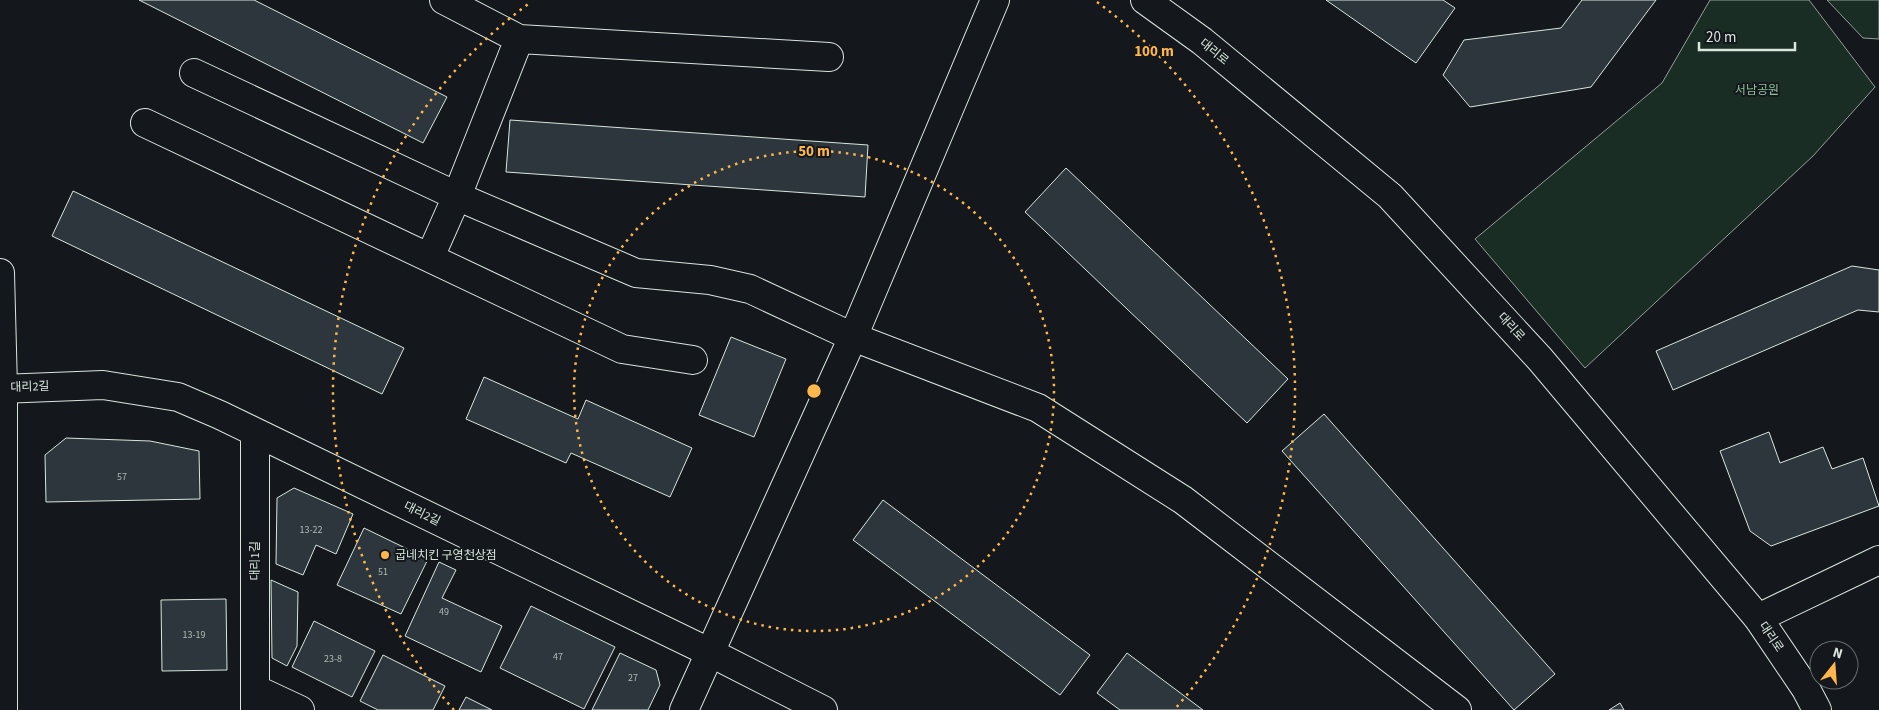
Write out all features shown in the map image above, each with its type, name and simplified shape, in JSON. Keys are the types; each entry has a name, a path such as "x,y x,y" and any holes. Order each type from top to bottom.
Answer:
{"street":[{"path":"444,0 520,39 829,57"},
{"path":"684,710 853,337 995,0"},
{"name":"대리로","path":"1145,0 1202,42 1390,196 1540,359 1758,618 1806,689 1817,710"},
{"path":"430,257 457,196 520,39"},
{"path":"194,73 457,196 636,273 710,280 750,289 853,337 1038,408 1183,500 1457,710"},
{"path":"145,123 622,349 693,360"},
{"path":"0,273 3,710"},
{"name":"대리2길","path":"2,388 103,385 178,396 711,653 823,710"},
{"name":"대리1길","path":"255,433 255,699 300,710"},
{"path":"1758,618 1879,560"}],"green space":[{"name":"서남공원","path":"1710,0 1809,0 1875,87 1813,156 1585,368 1475,239 1662,83"},
{"path":"1827,0 1879,0 1879,39 1863,38"}],"building":[{"path":"139,0 254,0 447,97 423,143"},
{"path":"1326,0 1443,0 1455,8 1416,63"},
{"path":"1582,0 1656,0 1591,87 1470,107 1443,75 1464,40 1561,28"},
{"path":"510,120 868,145 865,197 506,172"},
{"path":"1066,168 1288,379 1247,423 1025,212"},
{"path":"73,191 404,348 382,394 52,236"},
{"path":"1852,266 1879,270 1879,312 1858,310 1673,390 1656,351"},
{"path":"731,337 786,359 754,437 699,415"},
{"path":"484,377 578,419 586,400 692,448 670,497 571,453 566,463 466,419"},
{"path":"1324,414 1555,674 1514,710 1282,451"},
{"path":"1769,432 1780,463 1823,447 1832,469 1863,458 1879,506 1771,546 1750,531 1720,451"},
{"path":"66,438 150,441 199,451 200,499 46,502 45,455"},
{"path":"294,488 353,514 336,554 316,545 303,575 276,564 277,498"},
{"path":"883,500 1090,655 1060,695 853,540"},
{"path":"364,528 428,559 401,614 337,585"},
{"path":"439,562 456,570 442,598 502,626 481,672 405,636"},
{"path":"271,580 298,592 297,646 287,666 272,658"},
{"path":"226,599 227,670 162,671 161,600"},
{"path":"531,606 615,647 584,709 500,668"},
{"path":"314,621 375,651 352,697 292,667"},
{"path":"620,653 656,670 660,685 648,710 592,710"},
{"path":"1127,653 1203,710 1120,710 1097,693"},
{"path":"383,655 445,686 433,710 378,710 360,701"},
{"path":"466,697 492,710 459,710"},
{"path":"1620,703 1624,710 1609,710"}],"place":[{"name":"굽네치킨 구영천상점","path":"385,555"}]}
